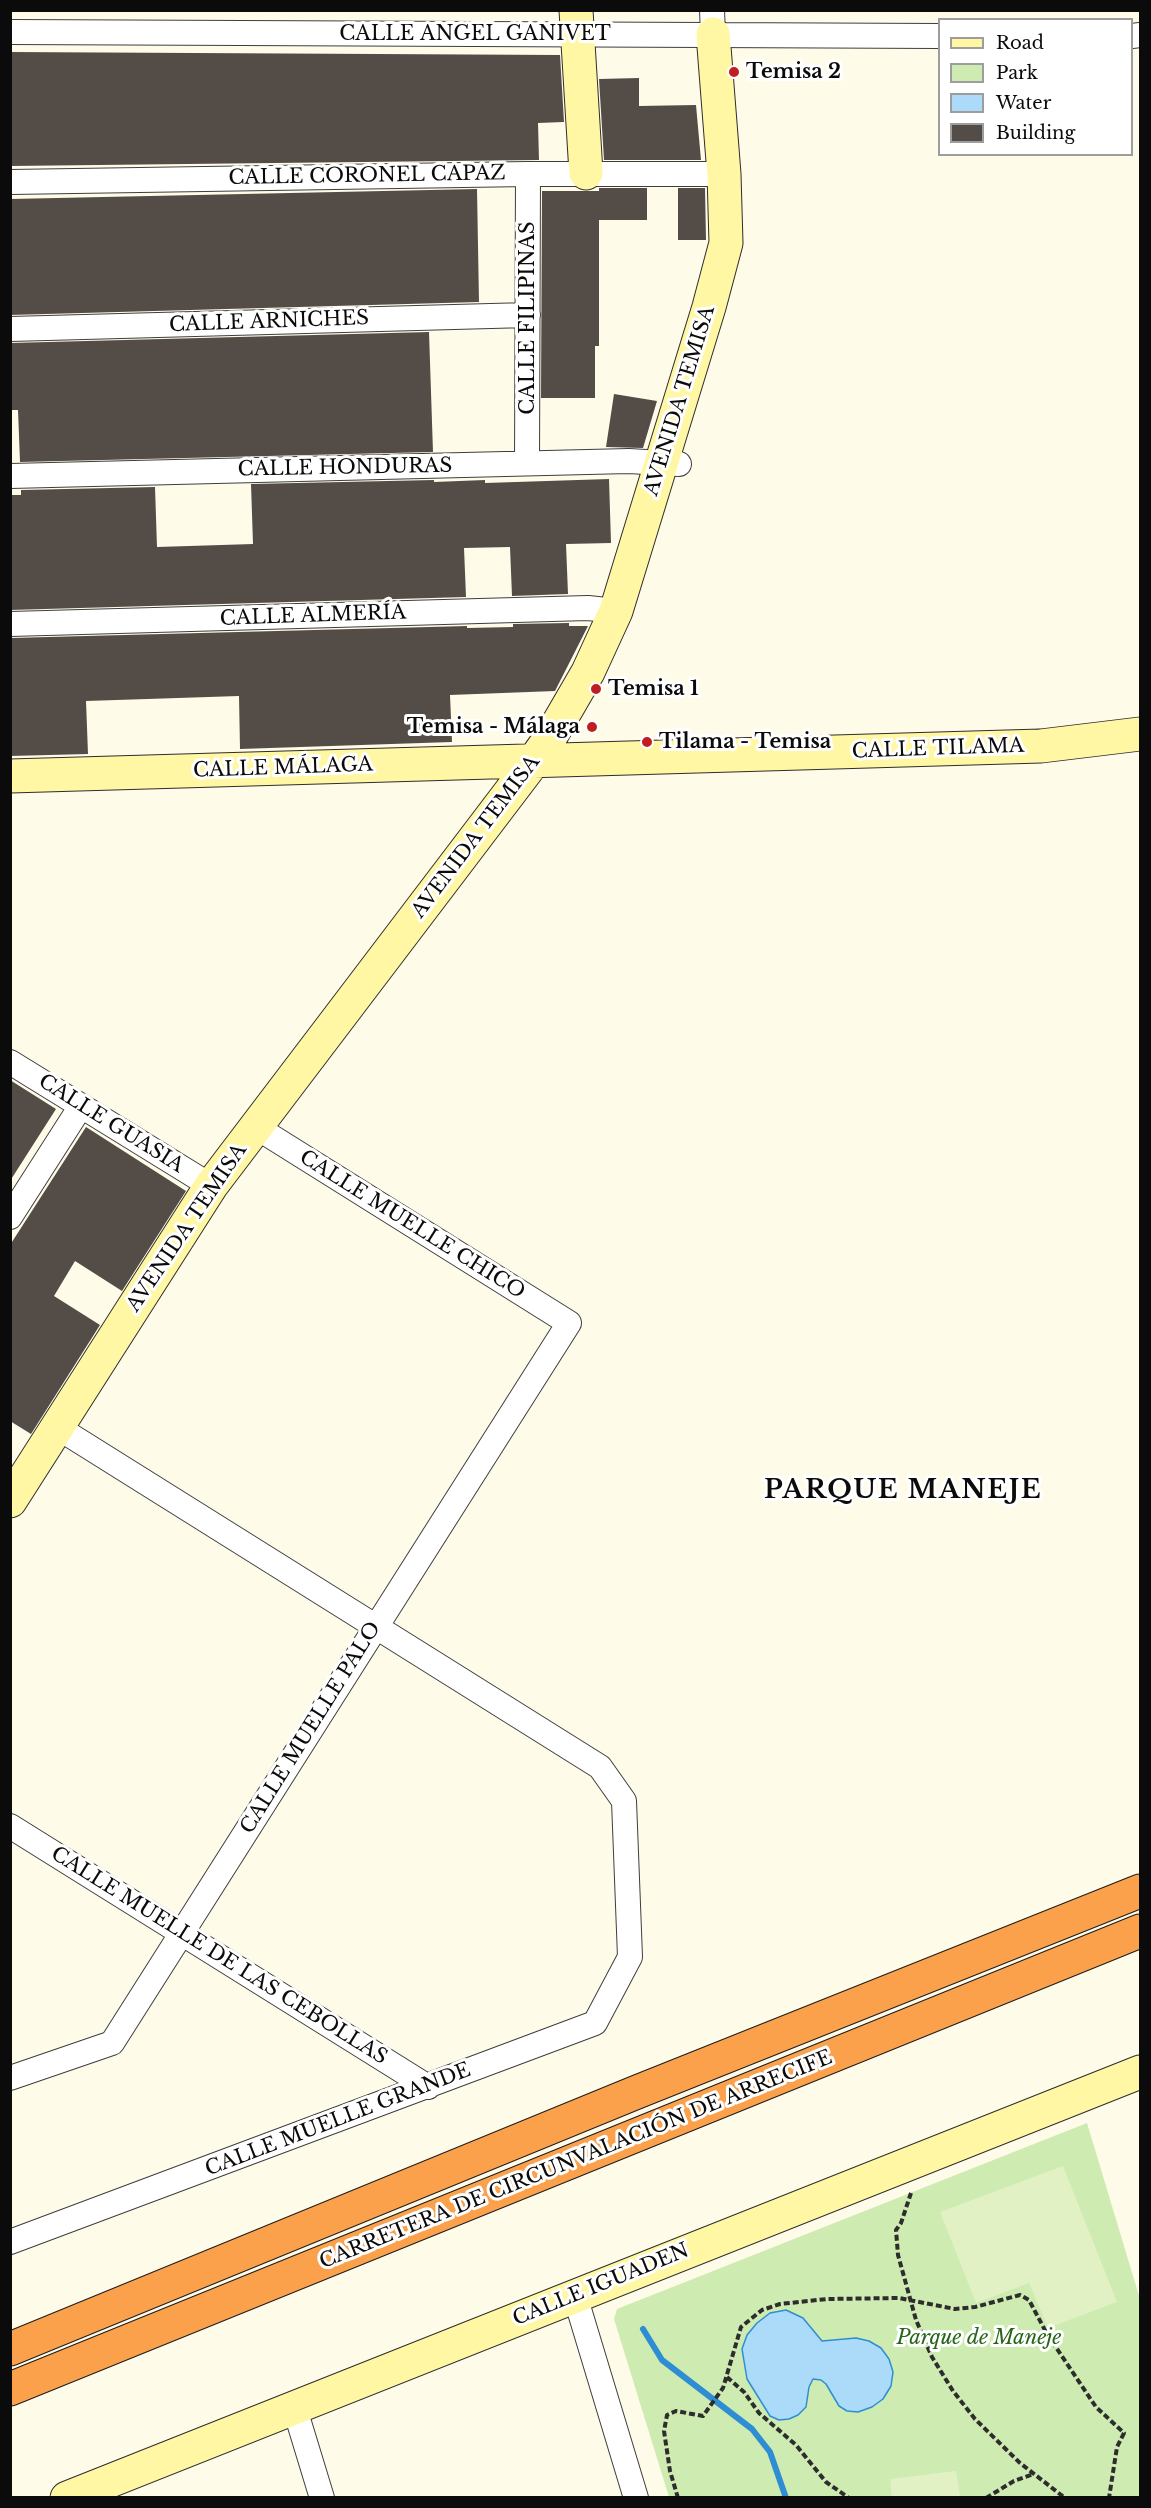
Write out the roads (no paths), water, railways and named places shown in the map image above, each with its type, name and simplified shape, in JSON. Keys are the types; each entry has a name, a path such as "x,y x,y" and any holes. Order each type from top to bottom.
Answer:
{"highway":[{"name":"CARRETERA DE CIRCUNVALACIÓN DE ARRECIFE","path":"10,2349 637,2092 1140,1891"},
{"name":"CARRETERA DE CIRCUNVALACIÓN DE ARRECIFE","path":"10,2389 1140,1931"}],"street":[{"name":"CALLE ANGEL GANIVET","path":"10,33 577,22 938,36"},
{"path":"577,22 586,173"},
{"name":"AVENIDA TEMISA","path":"10,1501 211,1186 544,761 624,640 636,608 726,243 719,26"},
{"name":"AVENIDA TEMISA","path":"544,761 548,741 588,672 615,611 670,464 741,248 741,173 719,26"},
{"name":"CALLE CORONEL CAPAZ","path":"10,182 586,173 724,174"},
{"name":"CALLE FILIPINAS","path":"527,463 528,174"},
{"name":"CALLE ARNICHES","path":"10,329 528,315"},
{"name":"CALLE HONDURAS","path":"10,476 629,461 670,464"},
{"name":"CALLE ALMERÍA","path":"10,624 588,608 615,611"},
{"name":"CALLE TILAMA","path":"544,761 1041,746 1140,734"},
{"name":"CALLE MÁLAGA","path":"10,776 544,761"},
{"name":"CALLE GUASIA","path":"10,1062 211,1186"},
{"path":"10,1217 81,1106"},
{"name":"CALLE MUELLE CHICO","path":"256,1126 569,1323"},
{"name":"CALLE MUELLE PALO","path":"10,2078 112,2043 569,1323"},
{"path":"57,1427 374,1628"},
{"name":"CALLE MUELLE GRANDE","path":"10,2242 595,2023 630,1958 624,1801 600,1767 374,1628"},
{"name":"CALLE MUELLE DE LAS CEBOLLAS","path":"10,1826 428,2086"},
{"name":"CALLE IGUADEN","path":"67,2497 1138,2072"},
{"path":"575,2296 636,2498"},
{"path":"294,2406 322,2498"}],"water":[{"path":"786,2310 803,2318 822,2341 856,2338 869,2341 881,2348 889,2359 893,2372 891,2386 883,2399 872,2407 858,2412 847,2411 839,2406 826,2384 821,2380 813,2379 809,2387 806,2407 798,2415 779,2420 770,2416 747,2379 742,2349 747,2335 757,2323 770,2313"}],"waterway":[{"path":"643,2329 662,2360 752,2429 770,2452 786,2498"}],"place":[{"name":"Temisa 2","path":"734,72"},
{"name":"Temisa 1","path":"596,689"},
{"name":"Temisa - Málaga","path":"592,727"},
{"name":"Tilama - Temisa","path":"647,742"}],"district":[{"name":"PARQUE MANEJE","path":"903,1491"}],"park label":[{"name":"Parque de Maneje","path":"979,2338"}]}
